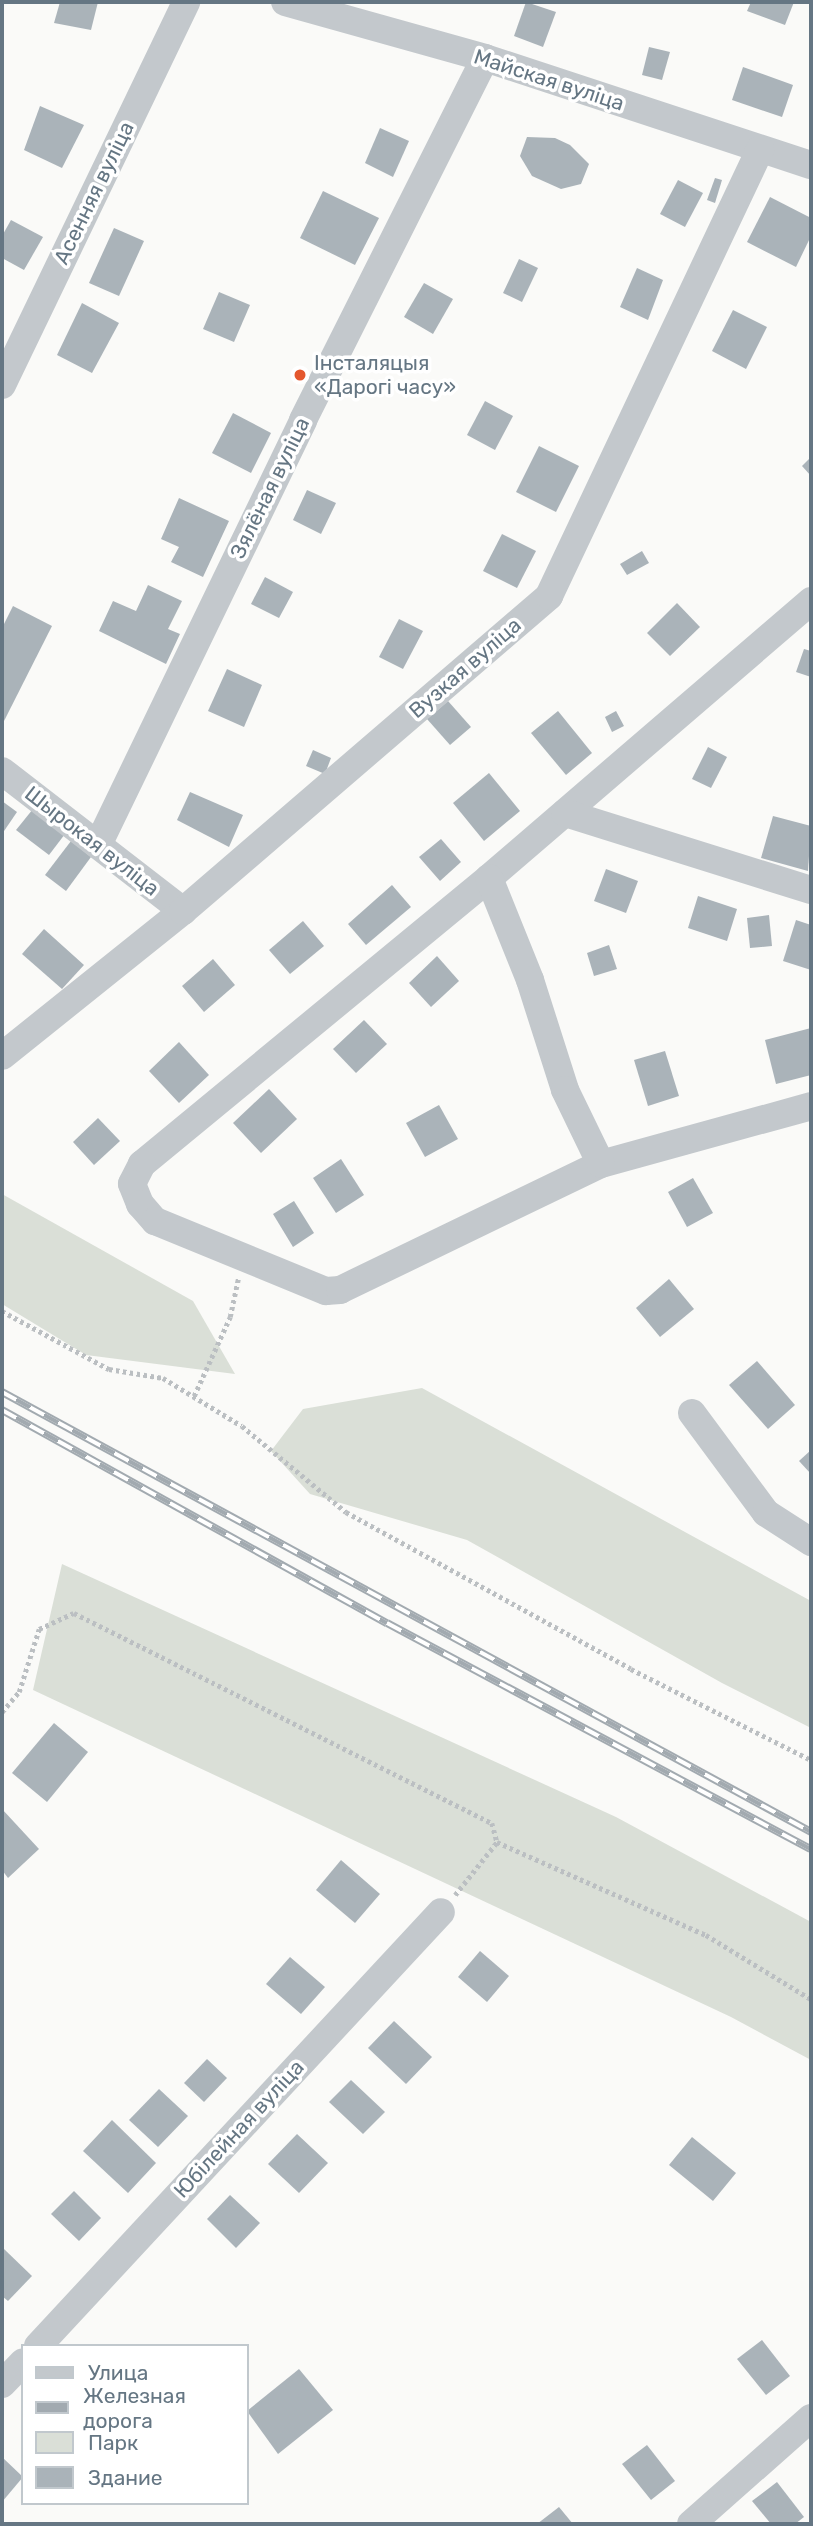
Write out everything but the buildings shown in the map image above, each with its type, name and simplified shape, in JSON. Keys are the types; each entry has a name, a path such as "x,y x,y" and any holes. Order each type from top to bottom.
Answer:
{"street":[{"name":"Асенняя вуліца","path":"2,385 186,2"},
{"name":"Майская вуліца","path":"285,2 485,58 811,165"},
{"name":"Зялёная вуліца","path":"98,845 303,419 485,58"},
{"name":"Вузкая вуліца","path":"2,1056 183,911 549,596 760,149"},
{"path":"811,601 800,622 142,1164 132,1184 140,1204 155,1221 326,1291 340,1290 601,1164 811,1106"},
{"name":"Шырокая вуліца","path":"2,771 183,911"},
{"path":"565,813 811,890"},
{"path":"489,878 530,980 565,1090 601,1164"},
{"path":"692,1413 766,1513 811,1542"},
{"name":"Юбілейная вуліца","path":"40,2344 441,1912"},
{"path":"2,2385 21,2364"},
{"path":"691,2524 811,2418"}],"path":[{"path":"194,1396 230,1317 240,1256"},
{"path":"2,1311 109,1369 163,1378 242,1426 346,1512 631,1669 811,1760"},
{"path":"2,1712 19,1692 39,1629 74,1613 492,1824 497,1842"},
{"path":"441,1912 497,1842"},
{"path":"497,1842 706,1935 811,1999"}],"green space":[{"path":"2,1194 193,1301 235,1374 86,1355 2,1304"},
{"path":"422,1388 811,1601 811,1728 722,1683 467,1540 310,1494 271,1451 303,1409"},
{"path":"62,1564 616,1817 811,1922 811,2060 731,2017 33,1690"}],"railway":[{"path":"2,1392 811,1832"},
{"path":"2,1410 387,1623 811,1849"}],"place":[{"name":"Інсталяцыя «Дарогі часу»","path":"300,375"}]}
